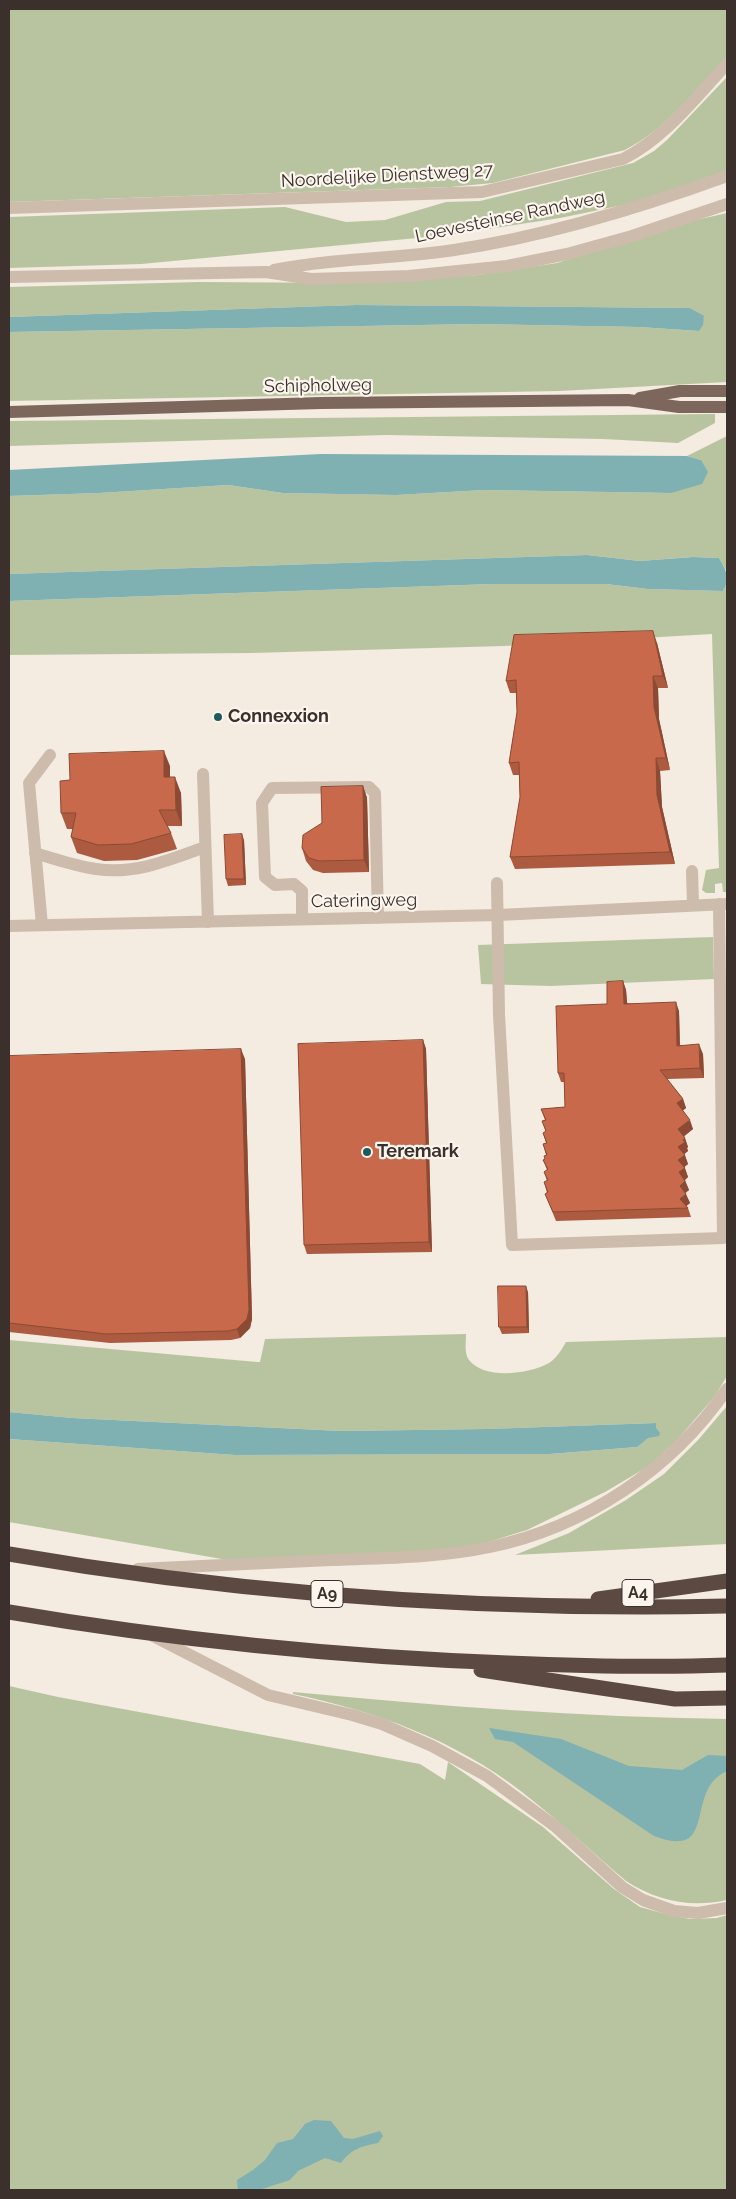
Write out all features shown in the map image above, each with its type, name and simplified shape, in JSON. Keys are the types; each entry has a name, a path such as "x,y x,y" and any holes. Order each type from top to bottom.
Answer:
{"highway":[{"name":"A9","path":"9,1554 106,1570 223,1585 317,1594 436,1602 652,1607 727,1606"},
{"name":"A4","path":"549,1605 727,1581"},
{"path":"9,1612 149,1634 278,1648 408,1659 574,1665 727,1665"},
{"path":"408,1659 675,1699 727,1698"}],"main road":[{"name":"Schipholweg","path":"628,400 680,391 727,391"},
{"name":"Schipholweg","path":"9,412 321,403 628,400 678,407 727,407"}],"street":[{"name":"Noordelijke Dienstweg 27","path":"9,208 482,192 624,159 643,149 664,131 727,64"},
{"name":"Loevesteinse Randweg","path":"266,272 307,263 432,253 508,239 570,226 633,208 727,176"},
{"name":"Loevesteinse Randweg","path":"9,277 266,272 311,279 409,276 507,266 567,254 727,204"},
{"path":"42,925 29,783 50,755"},
{"path":"202,774 208,922"},
{"path":"302,919 302,891 294,884 275,885 265,877 262,803 272,788 369,787 375,793 378,918"},
{"path":"35,854 96,869 127,870 156,865 205,847"},
{"path":"692,870 693,905"},
{"path":"497,883 499,1015 512,1245 723,1238 723,904"},
{"name":"Cateringweg","path":"9,926 498,915 723,904"},
{"name":"A9","path":"106,1570 419,1556 490,1547 523,1538 562,1524 605,1503 644,1477 686,1440 712,1411 727,1389"},
{"path":"149,1634 268,1695 382,1724 432,1746 487,1776 556,1827 622,1887 643,1900 674,1911 698,1913 727,1908"}],"green space":[{"path":"9,9 727,9 727,57 667,120 625,150 493,183 450,187 9,202"},
{"path":"727,77 727,171 657,198 560,218 449,235 141,264 9,268 9,217 285,207 346,222 385,220 446,202 480,201 633,163 654,151 667,140"},
{"path":"727,213 727,382 559,391 9,401 9,332 478,324 639,327 699,331 704,317 690,308 356,305 9,317 9,287 199,282 354,283 478,275 557,263 683,223"},
{"path":"715,414 715,423 678,443 603,439 386,435 9,446 9,421"},
{"path":"727,436 727,572 719,558 692,557 640,561 587,555 9,574 9,496 99,493 228,485 283,493 396,495 484,490 671,493 701,460 687,456"},
{"path":"492,584 606,584 648,589 723,591 727,584 727,892 723,892 722,883 715,884 715,893 706,893 702,890 706,870 719,868 712,634 504,646 251,653 9,655 9,601"},
{"path":"713,937 714,979 550,986 481,984 478,945"},
{"path":"466,1334 466,1351 469,1360 476,1366 496,1373 519,1372 541,1367 557,1356 566,1342 727,1337 727,1376 715,1396 678,1439 649,1466 605,1492 527,1530 475,1546 416,1557 239,1562 9,1522 9,1439 235,1455 550,1454 637,1447 655,1428 656,1423 488,1429 341,1431 72,1418 9,1412 9,1340 260,1362 265,1339"},
{"path":"727,1406 727,1544 515,1555 569,1533 626,1500 664,1474 699,1439"},
{"path":"9,1686 58,1697 420,1764 445,1780 448,1762 543,1827 614,1889 640,1907 690,1919 717,1918 727,1915 727,2190 9,2190"},
{"path":"293,1692 510,1710 618,1716 727,1719 727,1900 687,1903 650,1894 626,1881 522,1792 469,1757 413,1730 384,1719 354,1709 293,1694"}],"water":[{"path":"356,305 690,308 704,316 703,325 699,331 639,327 478,324 9,332 9,317"},
{"path":"321,454 687,456 701,460 708,472 702,484 671,493 484,490 396,495 283,493 228,485 99,493 9,496 9,470"},
{"path":"587,555 640,561 693,557 719,558 725,571 727,582 723,591 648,589 606,584 492,584 9,601 9,574"},
{"path":"9,1412 72,1418 341,1431 488,1429 656,1423 656,1428 660,1433 659,1436 648,1438 637,1447 550,1454 235,1455 9,1439"},
{"path":"489,1728 561,1739 629,1766 682,1770 708,1755 727,1756 727,1771 714,1780 706,1793 694,1831 687,1839 674,1841 654,1836 513,1742 495,1739"},
{"path":"314,2120 331,2121 344,2138 353,2139 380,2131 383,2136 378,2143 353,2151 341,2163 325,2158 298,2171 290,2180 259,2190 238,2190 237,2180 265,2160 277,2143 293,2139 305,2124"}],"building":[{"path":"653,631 663,676 653,676 654,707 666,758 656,758 657,795 670,852 510,857 520,797 519,762 509,763 517,712 516,680 506,681 514,635"},
{"path":"164,751 164,777 175,777 176,810 159,810 171,833 131,844 98,845 71,837 76,813 61,813 60,781 70,780 69,754"},
{"path":"363,786 364,860 319,861 309,858 302,848 303,835 322,823 321,787"},
{"path":"242,834 244,879 226,879 224,835"},
{"path":"623,981 624,1004 676,1002 677,1046 699,1044 700,1068 660,1070 683,1099 677,1103 690,1120 678,1129 685,1138 683,1140 685,1142 678,1147 685,1155 678,1160 685,1168 679,1172 685,1181 680,1186 686,1194 680,1199 688,1208 553,1212 545,1194 548,1192 544,1182 548,1180 544,1172 548,1169 543,1160 545,1159 544,1156 547,1155 543,1144 547,1143 543,1133 546,1131 542,1121 546,1120 541,1109 565,1107 564,1073 558,1073 556,1006 607,1004 607,982"},
{"name":"Teremark","path":"423,1040 429,1242 304,1245 298,1044"},
{"path":"241,1049 249,1310 247,1319 237,1329 228,1331 106,1334 9,1323 9,1056"},
{"path":"498,1286 526,1286 527,1327 499,1327"}],"place":[{"name":"Connexxion","path":"218,717"},
{"name":"Teremark","path":"367,1152"}]}
